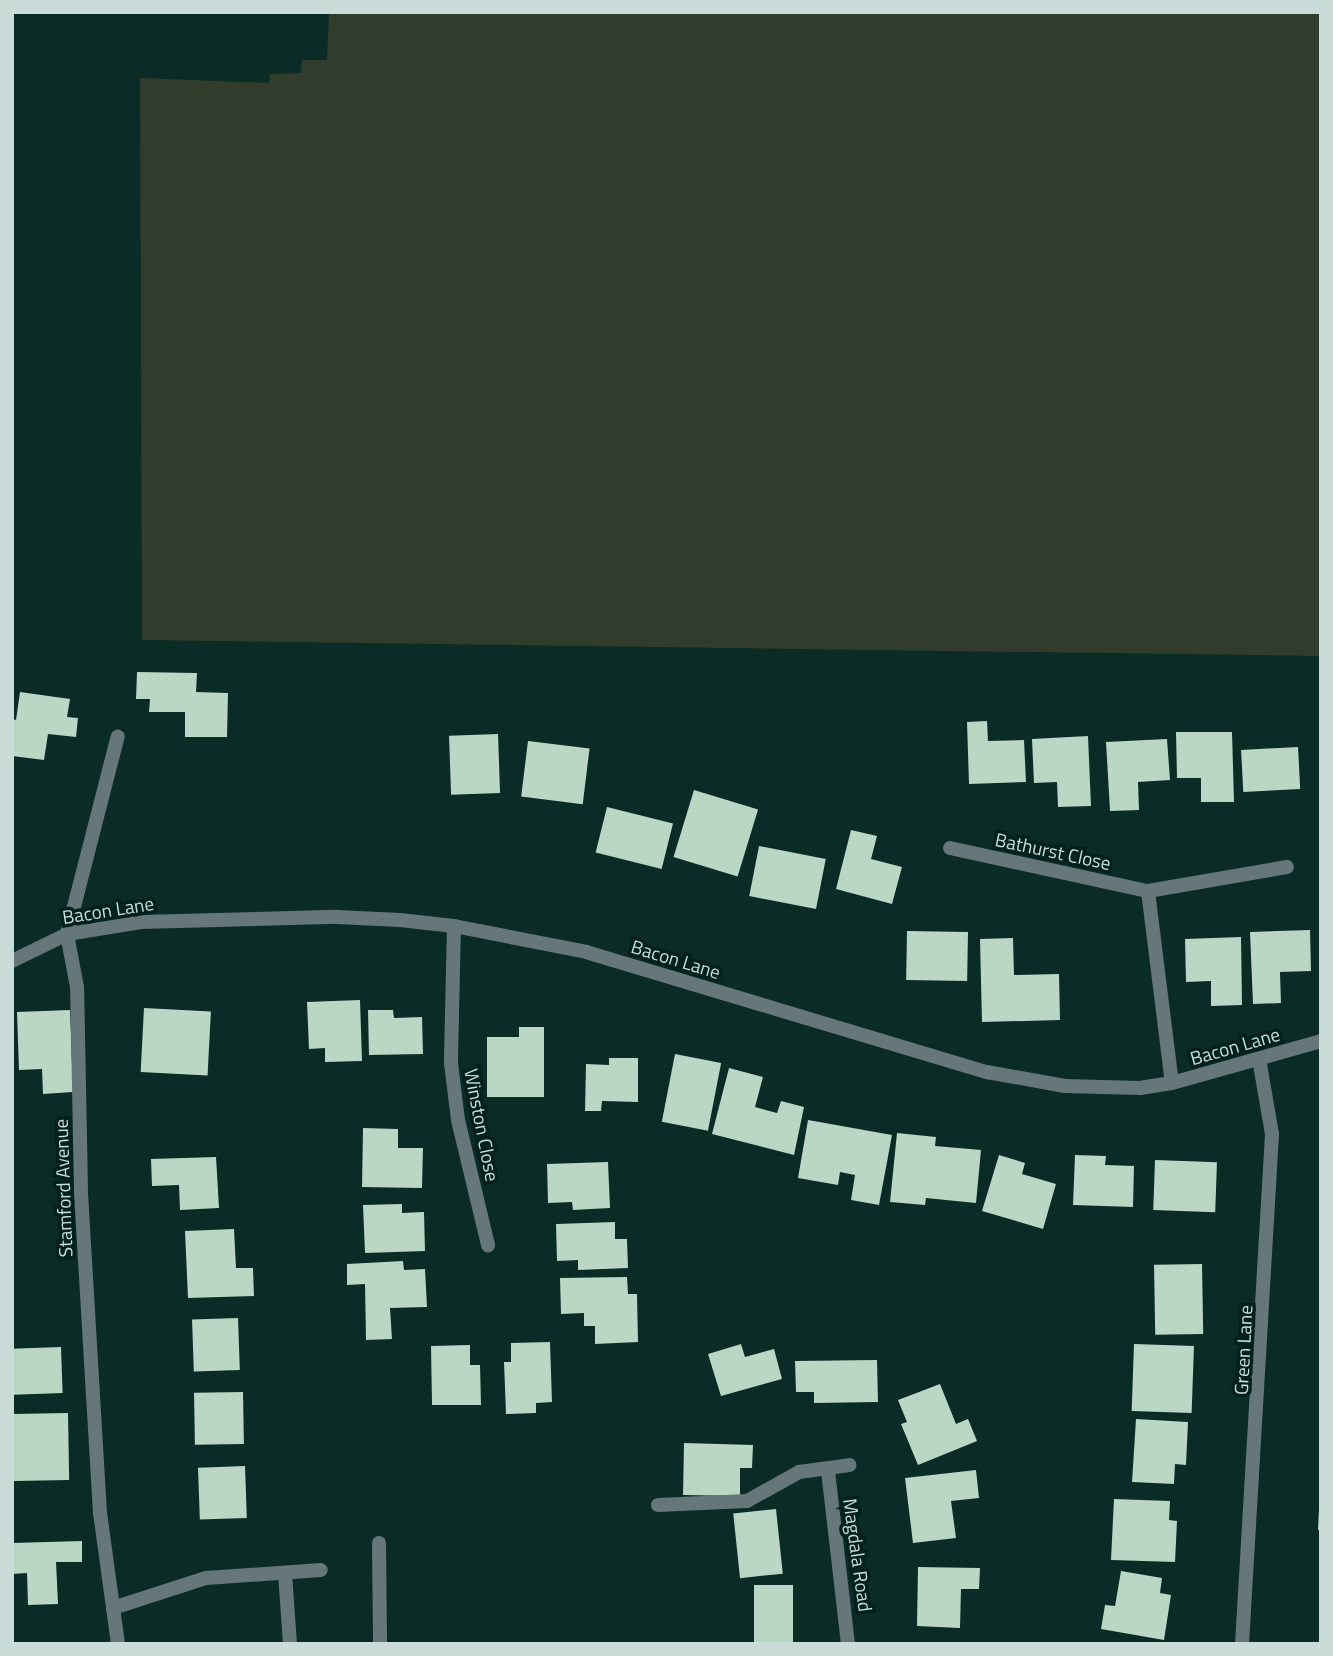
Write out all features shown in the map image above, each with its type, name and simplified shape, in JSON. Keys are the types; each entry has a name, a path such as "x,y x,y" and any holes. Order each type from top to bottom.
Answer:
{"street":[{"name":"Stamford Avenue","path":"118,736 67,934 77,987 81,1189 100,1513 118,1644"},
{"name":"Bathurst Close","path":"950,849 1147,891 1287,867"},
{"path":"1147,891 1172,1083"},
{"name":"Bacon Lane","path":"12,961 67,934 141,922 311,918 454,926 586,952 987,1072 1105,1088 1172,1083 1321,1041"},
{"name":"Winston Close","path":"454,926 451,1063 458,1120 488,1245"},
{"name":"Green Lane","path":"1242,1644 1272,1134 1259,1059"},
{"path":"658,1505 747,1501 799,1472 828,1471 850,1465"},
{"name":"Magdala Road","path":"828,1471 848,1644"},
{"path":"379,1543 380,1644"},
{"path":"113,1608 206,1578 321,1570"},
{"path":"285,1573 290,1644"}],"green space":[{"path":"329,12 1321,12 1321,656 142,640 140,78 269,83 270,74 301,73 302,60 327,60"}],"building":[{"path":"137,672 197,673 196,692 228,693 227,737 185,737 185,712 149,712 150,699 136,699"},
{"path":"20,692 70,699 67,717 78,718 76,737 48,734 44,760 12,756 12,719 16,720"},
{"path":"987,721 988,741 1024,740 1026,782 969,784 967,722"},
{"path":"1176,732 1232,732 1234,802 1201,802 1201,778 1177,778"},
{"path":"498,734 500,793 451,795 449,736"},
{"path":"1088,736 1091,806 1058,807 1057,782 1034,783 1032,739"},
{"path":"1167,739 1170,780 1138,782 1139,810 1110,811 1106,742"},
{"path":"528,741 590,749 583,804 521,797"},
{"path":"1298,747 1300,789 1243,792 1241,750"},
{"path":"694,790 758,810 738,877 674,857"},
{"path":"607,807 673,823 662,869 596,853"},
{"path":"851,830 877,836 871,859 902,867 892,904 836,889"},
{"path":"759,846 826,859 816,909 749,896"},
{"path":"1310,930 1311,971 1280,972 1281,1003 1253,1004 1250,932"},
{"path":"907,931 968,932 967,981 906,980"},
{"path":"1241,937 1242,1005 1211,1006 1211,981 1186,982 1185,939"},
{"path":"1013,938 1014,975 1059,974 1060,1020 982,1022 980,939"},
{"path":"360,1000 362,1061 325,1062 325,1048 309,1049 307,1002"},
{"path":"144,1008 211,1012 208,1075 141,1072"},
{"path":"70,1010 73,1092 43,1094 42,1069 19,1070 17,1012"},
{"path":"368,1010 393,1010 394,1018 422,1017 423,1054 369,1055"},
{"path":"519,1027 544,1027 544,1097 487,1097 487,1037 519,1037"},
{"path":"675,1054 721,1063 708,1131 662,1122"},
{"path":"609,1058 638,1058 638,1102 602,1101 601,1111 585,1111 586,1064 609,1065"},
{"path":"729,1068 763,1077 755,1107 777,1113 781,1101 804,1107 794,1155 712,1134"},
{"path":"808,1120 892,1135 879,1205 851,1200 855,1175 840,1172 838,1185 798,1178"},
{"path":"363,1128 398,1129 398,1148 423,1148 422,1188 362,1187"},
{"path":"897,1133 936,1137 935,1146 981,1150 976,1203 926,1198 925,1205 890,1202"},
{"path":"999,1155 1025,1163 1022,1174 1056,1184 1043,1229 982,1211"},
{"path":"1075,1155 1106,1156 1105,1165 1134,1166 1133,1207 1073,1205"},
{"path":"216,1157 219,1208 180,1210 179,1185 152,1186 151,1159"},
{"path":"1155,1160 1217,1162 1215,1212 1153,1210"},
{"path":"608,1162 610,1208 573,1210 572,1202 548,1203 547,1164"},
{"path":"402,1204 402,1213 424,1212 425,1251 365,1253 363,1205"},
{"path":"615,1222 615,1239 627,1239 628,1268 578,1270 578,1260 557,1261 556,1224"},
{"path":"234,1229 236,1268 253,1268 254,1296 188,1298 185,1231"},
{"path":"403,1261 404,1270 425,1269 427,1307 390,1308 392,1339 366,1340 365,1284 347,1285 347,1264"},
{"path":"1202,1264 1203,1334 1155,1335 1154,1265"},
{"path":"627,1277 628,1294 637,1294 638,1342 595,1344 595,1326 584,1326 584,1313 561,1314 560,1278"},
{"path":"238,1318 240,1370 194,1372 192,1320"},
{"path":"550,1342 552,1402 536,1403 536,1413 506,1414 504,1362 511,1362 511,1343"},
{"path":"741,1344 745,1357 774,1349 782,1379 721,1396 708,1354"},
{"path":"1134,1344 1194,1346 1192,1413 1132,1411"},
{"path":"470,1345 470,1365 480,1365 481,1405 432,1405 431,1346"},
{"path":"61,1347 63,1393 14,1395 12,1349"},
{"path":"877,1360 878,1402 814,1403 814,1392 796,1392 795,1361"},
{"path":"940,1384 956,1424 968,1419 977,1441 918,1465 901,1424 907,1422 898,1400"},
{"path":"243,1392 244,1444 195,1445 194,1393"},
{"path":"68,1413 69,1480 13,1481 12,1414"},
{"path":"1136,1419 1188,1422 1186,1465 1175,1464 1174,1484 1132,1482"},
{"path":"684,1443 753,1445 752,1468 740,1468 740,1496 683,1495"},
{"path":"245,1466 247,1518 200,1520 198,1468"},
{"path":"976,1470 979,1498 951,1501 956,1538 913,1543 905,1478"},
{"path":"1114,1499 1170,1501 1169,1520 1177,1521 1175,1562 1111,1560"},
{"path":"776,1509 783,1574 740,1578 733,1513"},
{"path":"1321,1509 1321,1530 1318,1530"},
{"path":"82,1541 82,1562 56,1562 58,1604 28,1605 27,1573 12,1574 12,1543"},
{"path":"918,1567 980,1568 979,1589 961,1589 960,1628 917,1626"},
{"path":"1121,1571 1162,1578 1160,1593 1171,1595 1164,1640 1101,1629 1105,1605 1115,1606"},
{"path":"754,1585 793,1585 793,1644 754,1644"}]}
